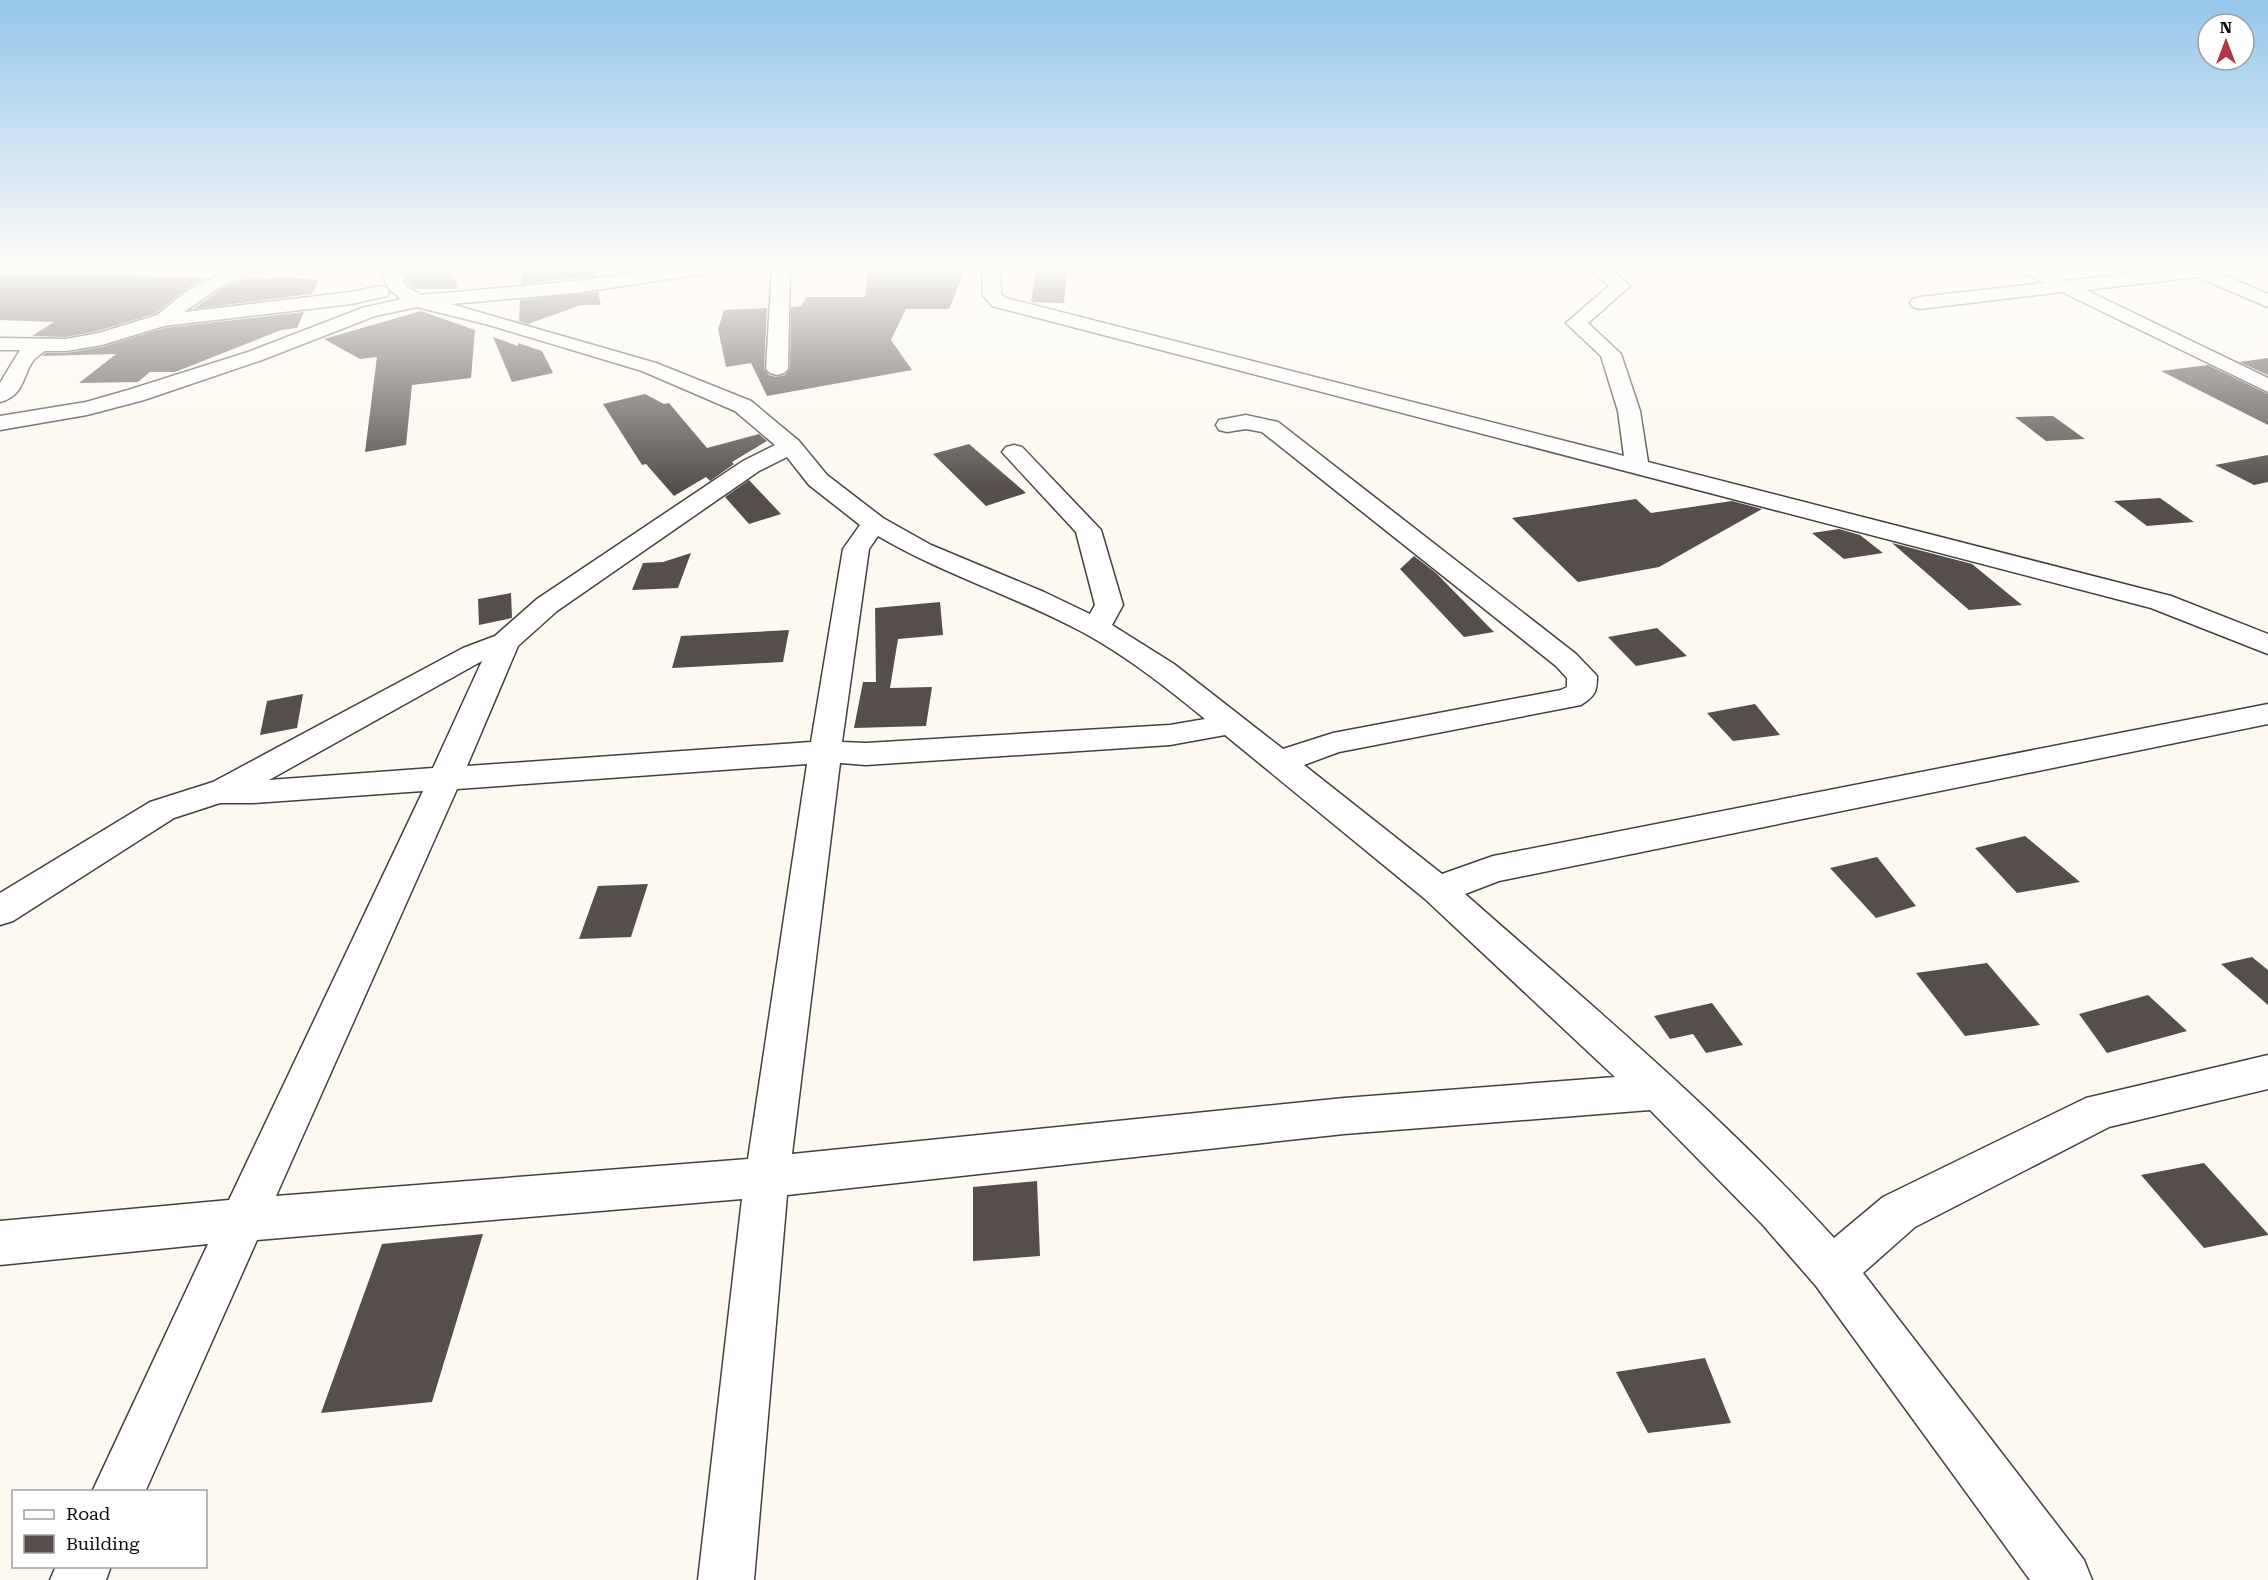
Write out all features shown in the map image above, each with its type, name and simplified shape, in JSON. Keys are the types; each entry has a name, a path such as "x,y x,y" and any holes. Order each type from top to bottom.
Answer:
{"street":[{"path":"0,344 66,345 92,341"},
{"path":"0,423 87,408 136,395 295,341"},
{"path":"586,341 702,387 742,406 791,446 818,480 874,523 922,551 1034,598 1096,628 1164,670 1438,890 1659,1091 1778,1209 1832,1270 2064,1580"},
{"path":"777,369 778,341"},
{"path":"1149,341 2161,602 2268,645"},
{"path":"1596,341 1611,354 1629,411 1637,467"},
{"path":"2176,341 2268,386"},
{"path":"0,395 14,382 24,358 39,345"},
{"path":"1227,425 1246,422 1270,427 1557,652 1582,676 1582,691 1570,698 1333,743 1280,762"},
{"path":"0,911 162,810 218,792 374,710 473,654 505,642 547,605 751,466 791,446"},
{"path":"1014,452 1088,530 1109,604 1096,628"},
{"path":"726,1580 766,1177 825,752 856,549 874,523"},
{"path":"118,1490 445,779 505,642"},
{"path":"1438,890 1493,869 2268,714"},
{"path":"218,792 253,792 825,752 866,754 1170,735 1233,724"},
{"path":"1832,1270 1899,1212 2101,1112 2268,1072"},
{"path":"0,1243 241,1220 766,1177 1344,1116 1659,1091"}],"building":[{"path":"122,341 254,341 175,372 150,372 138,382 79,383 116,354 42,356 46,353 66,353"},
{"path":"327,341 474,341 471,378 412,385 406,445 365,452 377,357 360,359"},
{"path":"495,341 503,341 518,346 518,343 542,351 553,373 512,382"},
{"path":"720,341 765,341 764,369 769,375 776,377 785,375 790,369 790,341 892,341 912,370 767,396 751,363 726,367"},
{"path":"2268,358 2268,375 2239,362"},
{"path":"2208,365 2268,394 2268,425 2161,371"},
{"path":"645,394 664,404 669,403 707,448 759,434 767,441 732,462 734,464 710,481 706,477 674,496 646,464 642,465 603,404"},
{"path":"2053,416 2085,439 2046,441 2015,417"},
{"path":"969,444 1026,493 986,506 933,454"},
{"path":"2268,455 2268,482 2254,485 2215,465"},
{"path":"749,480 781,514 749,524 725,497"},
{"path":"2160,498 2194,522 2147,526 2114,501"},
{"path":"1636,499 1651,513 1732,501 1762,509 1659,567 1578,582 1512,518"},
{"path":"1839,529 1860,535 1883,553 1844,559 1812,533"},
{"path":"1892,543 1972,564 2022,605 1969,610"},
{"path":"691,553 678,588 632,590 643,563 663,562"},
{"path":"1414,556 1436,573 1494,632 1464,637 1400,569"},
{"path":"511,593 512,618 479,625 478,599"},
{"path":"940,602 943,635 898,639 890,688 932,687 926,726 854,728 863,682 876,682 875,608"},
{"path":"1657,628 1687,656 1636,666 1608,637"},
{"path":"789,630 783,662 672,668 681,636"},
{"path":"303,694 297,728 260,735 267,701"},
{"path":"1755,704 1780,735 1733,741 1707,713"},
{"path":"2025,836 2080,882 2017,893 1975,848"},
{"path":"1877,857 1916,906 1876,918 1830,868"},
{"path":"648,884 631,937 579,939 598,886"},
{"path":"2252,957 2268,970 2268,1005 2221,964"},
{"path":"1987,963 2040,1025 1965,1036 1916,973"},
{"path":"2148,995 2187,1031 2107,1053 2079,1014"},
{"path":"1712,1003 1743,1045 1706,1053 1693,1034 1670,1039 1654,1016"},
{"path":"2204,1163 2268,1235 2204,1248 2141,1175"},
{"path":"1037,1181 1040,1256 973,1261 973,1187"},
{"path":"483,1234 432,1402 321,1413 382,1244"},
{"path":"1705,1358 1731,1423 1648,1433 1616,1372"}]}
